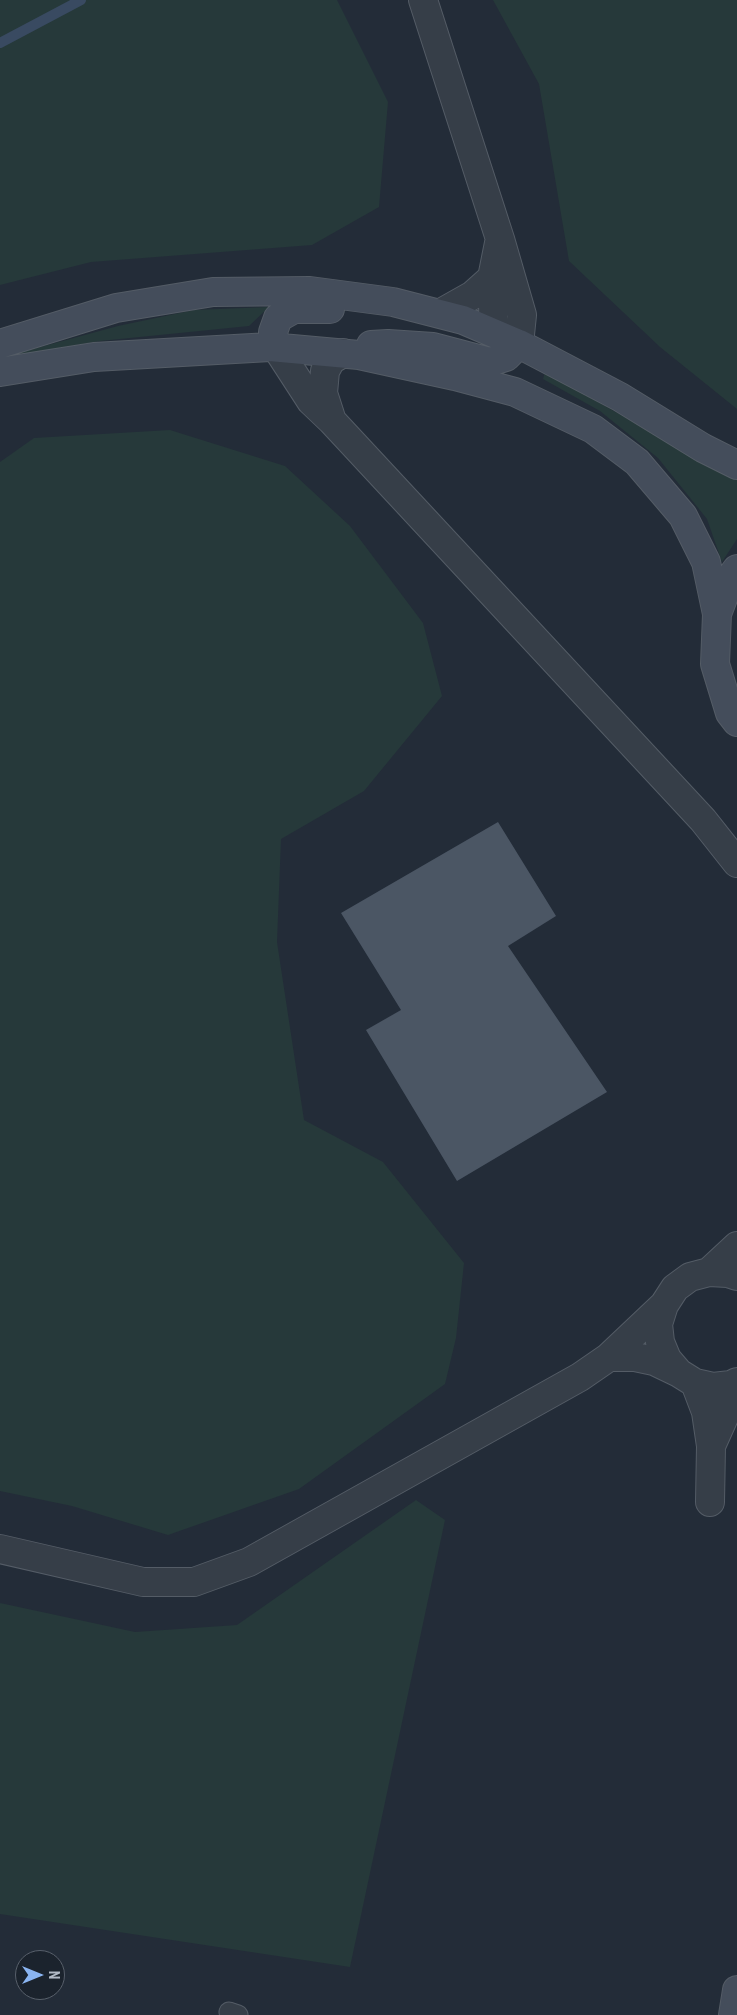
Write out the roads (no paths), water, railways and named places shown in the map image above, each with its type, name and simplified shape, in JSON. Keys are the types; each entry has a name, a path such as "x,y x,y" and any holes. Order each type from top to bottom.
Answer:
{"street":[{"path":"332,421 323,393 325,371 331,360 343,353 361,346 388,344 433,347 490,362 510,351 522,315 500,239 423,0"},
{"path":"494,332 492,278 500,239"},
{"path":"492,278 473,295 441,313 395,316 321,308 294,309 278,318 274,332 276,348 311,401 332,421 704,820 737,863"},
{"path":"0,344 116,308 213,292 310,291 392,302 441,313 494,332 510,351 519,377 554,398 637,462 682,516 706,562 717,614 715,664 730,713 737,722"},
{"path":"0,372 94,357 276,348 343,353 455,376 516,392 593,429"},
{"path":"510,351 620,396 704,448 737,465"},
{"path":"717,614 731,577 737,568"},
{"path":"709,1272 737,1246"},
{"path":"0,1548 143,1582 194,1582 249,1562 580,1377 609,1358 664,1305 675,1288 690,1277 709,1272 728,1272 737,1276"},
{"path":"664,1305 658,1324 660,1342 667,1359 687,1378 706,1412 711,1446 710,1502"},
{"path":"609,1358 635,1356 654,1361 687,1378 713,1386 731,1385 737,1382"},
{"path":"711,1446 729,1406 737,1394"},
{"path":"733,2015 737,1990"}],"waterway":[{"path":"0,43 81,0"}]}
